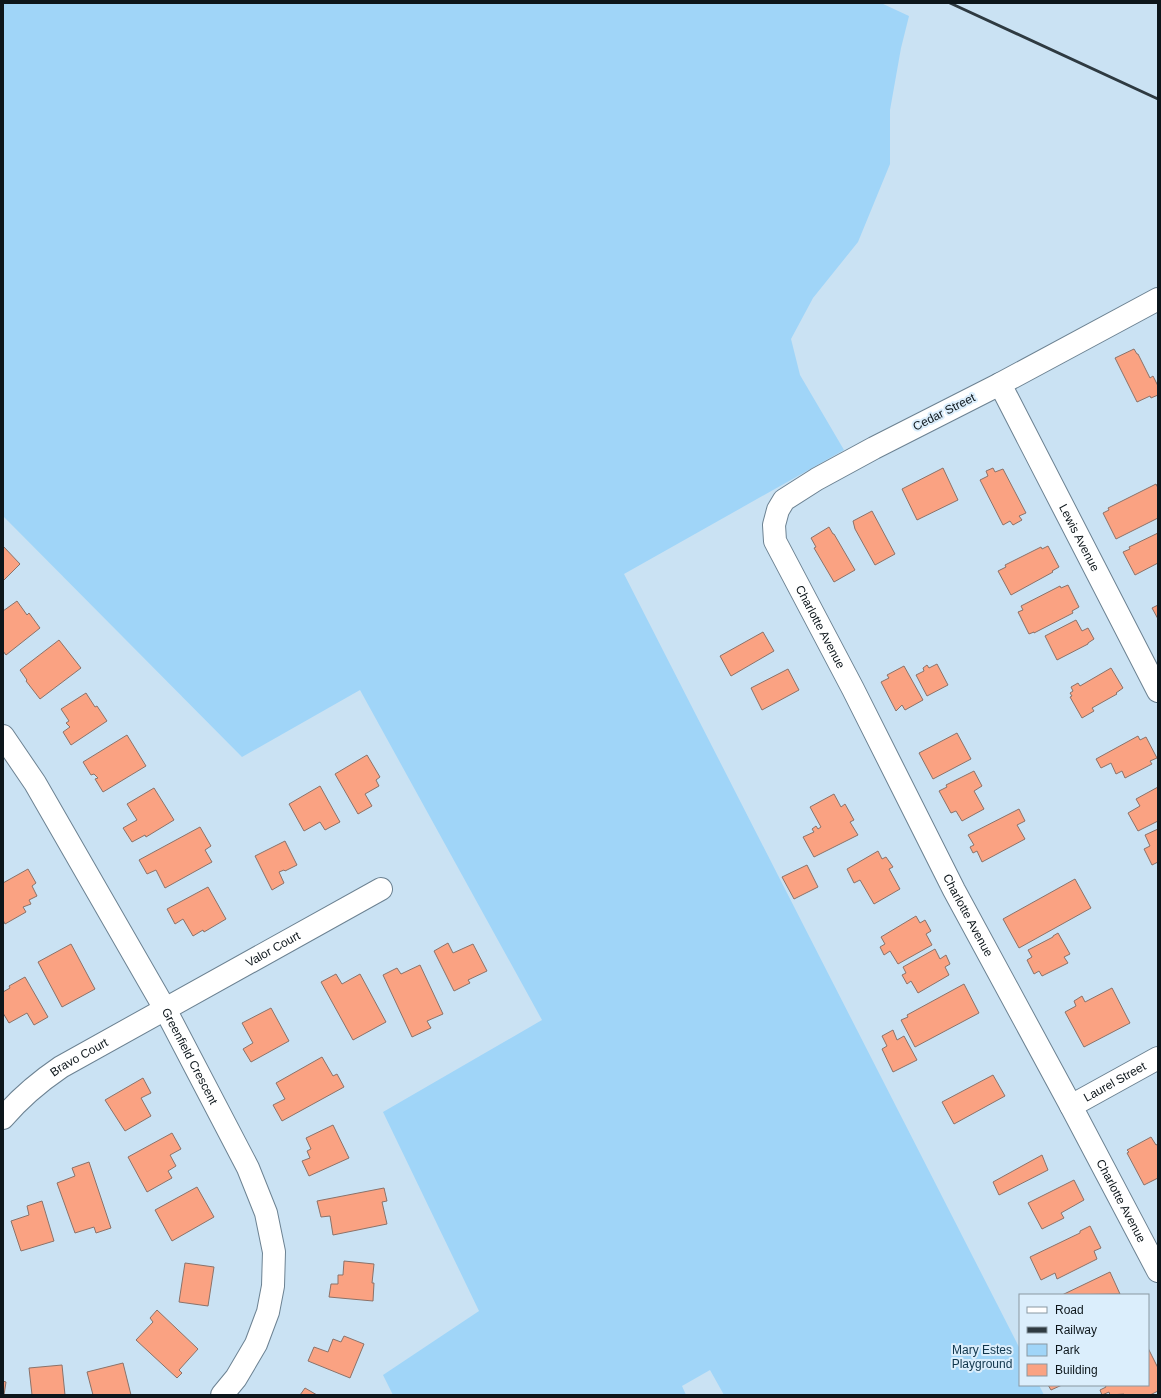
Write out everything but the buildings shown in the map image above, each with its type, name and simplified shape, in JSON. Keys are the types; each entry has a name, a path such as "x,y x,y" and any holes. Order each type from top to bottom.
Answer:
{"street":[{"name":"Cedar Street","path":"783,556 775,541 774,525 778,510 784,500 817,479 874,448 1000,384 1158,299"},
{"name":"Lewis Avenue","path":"1000,384 1158,691"},
{"name":"Charlotte Avenue","path":"783,556 853,689 954,890 1072,1106 1158,1271"},
{"name":"Greenfield Crescent","path":"3,736 35,783 165,1009 248,1168 266,1213 274,1252 273,1286 268,1312 256,1344 236,1378 222,1395"},
{"name":"Valor Court","path":"165,1009 381,889"},
{"name":"Bravo Court","path":"3,1118 18,1101 61,1067 165,1009"},
{"name":"Laurel Street","path":"1072,1106 1158,1058"}],"green space":[{"name":"Mary Estes Playground","path":"3,3 881,3 909,16 901,48 890,110 890,164 858,242 813,298 791,339 800,375 844,450 624,574 1019,1347 1019,1386 1040,1386 1044,1395 724,1395 710,1370 682,1386 686,1395 393,1395 383,1375 479,1311 383,1112 542,1020 360,690 242,757 3,516"}],"railway":[{"path":"950,3 1158,99"}]}
